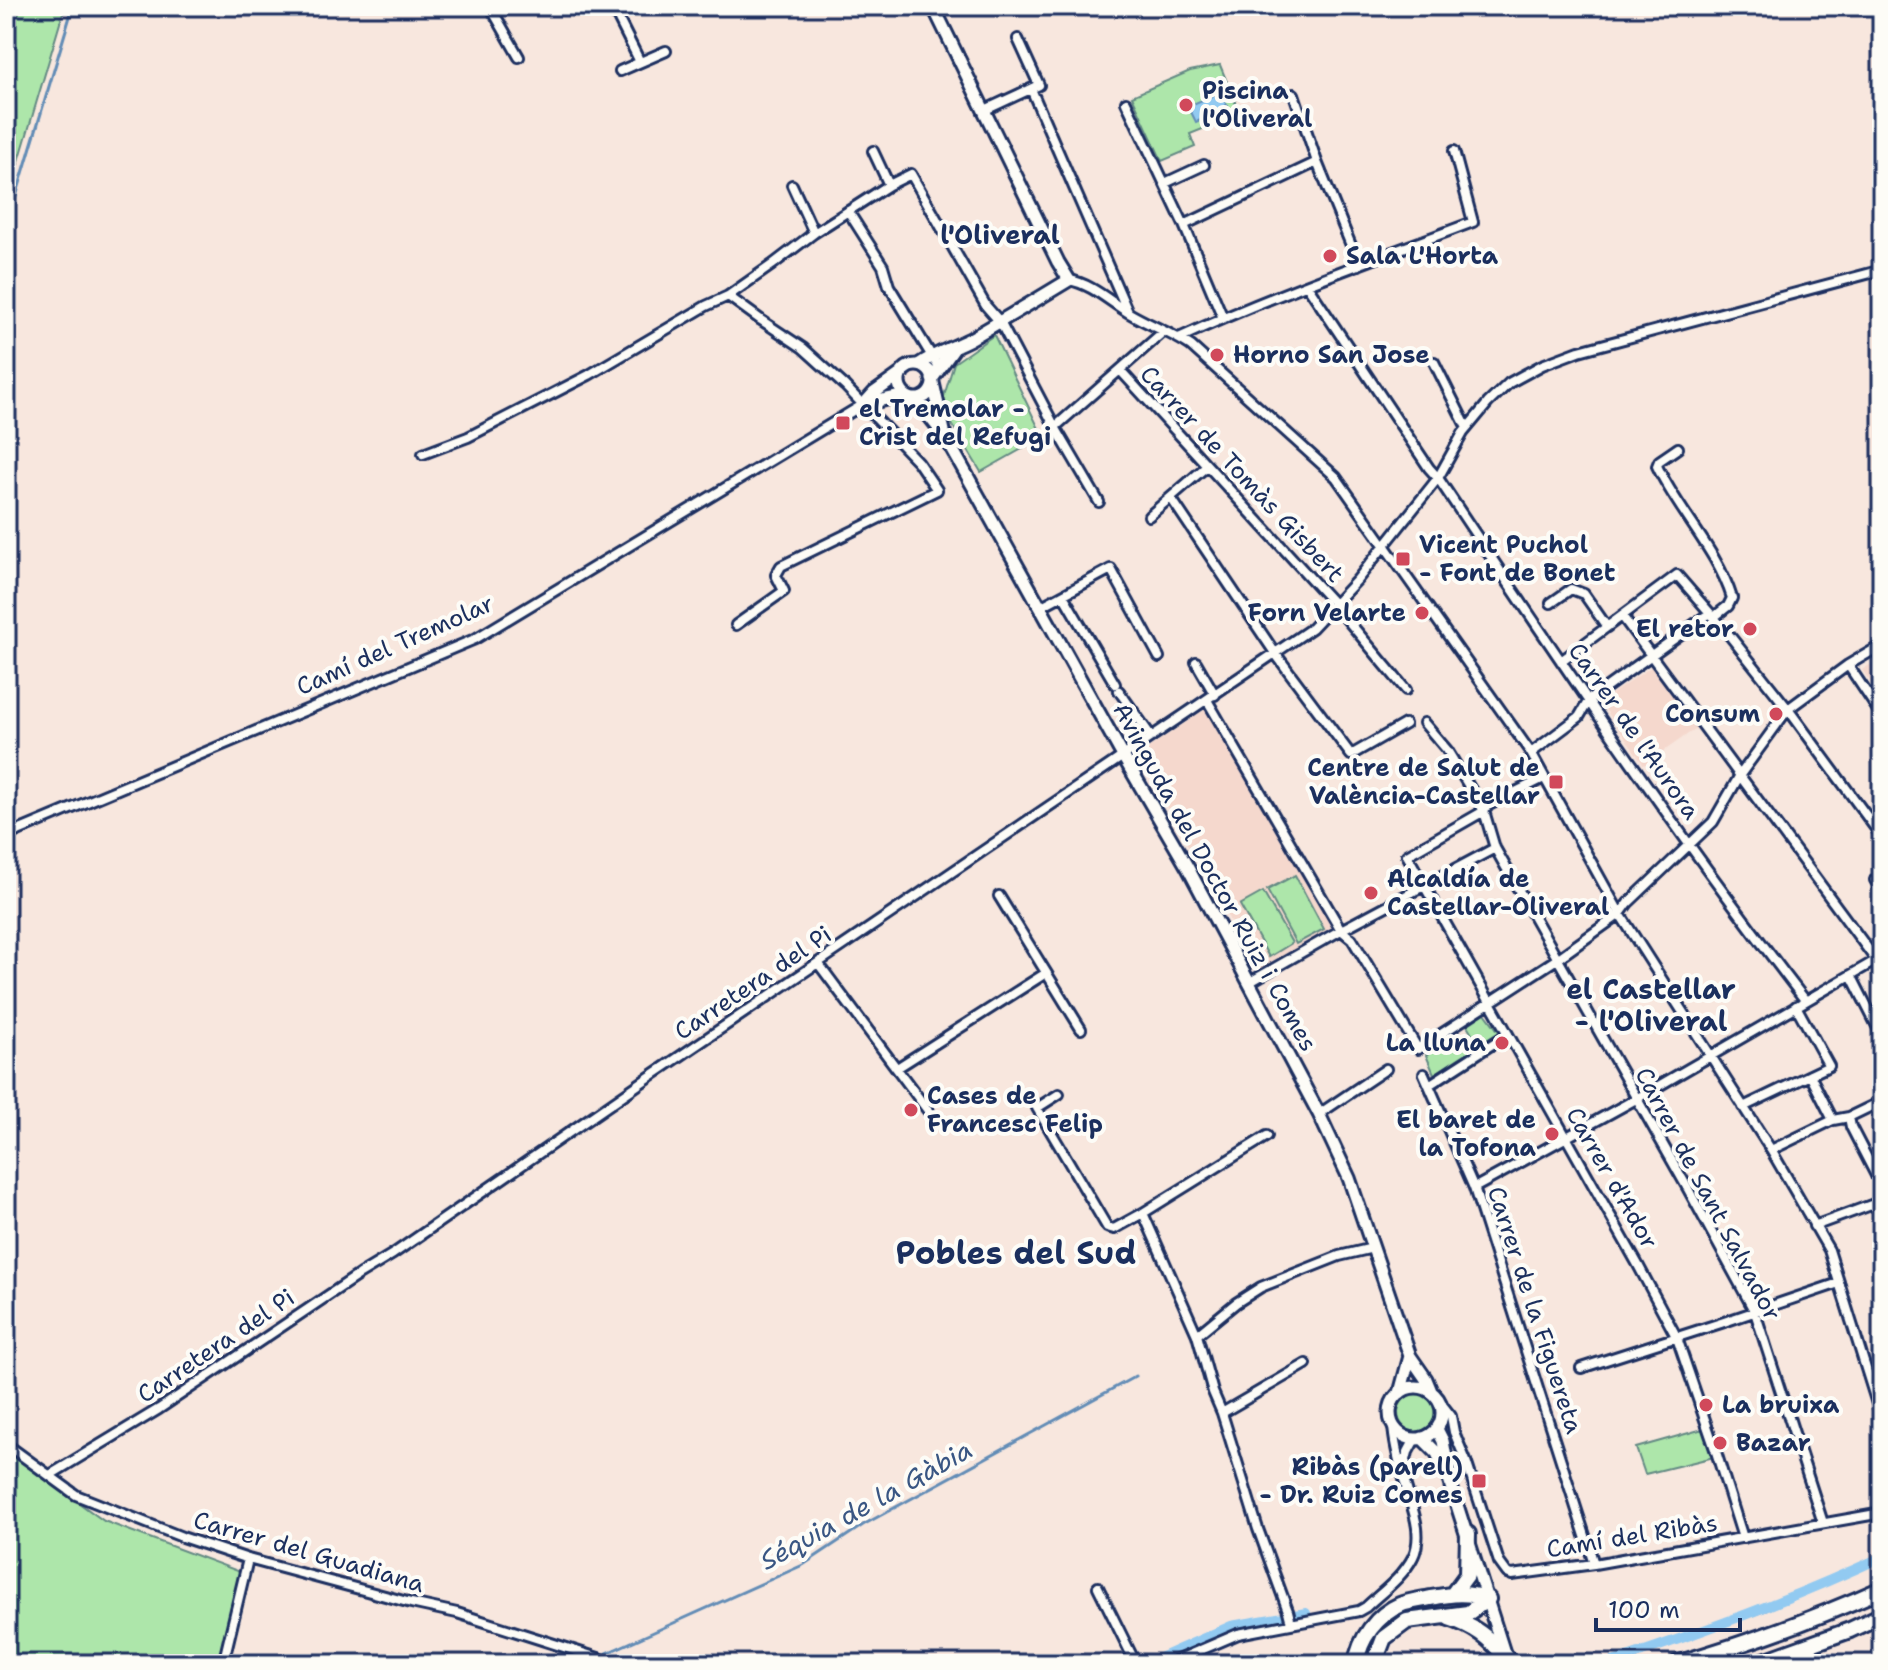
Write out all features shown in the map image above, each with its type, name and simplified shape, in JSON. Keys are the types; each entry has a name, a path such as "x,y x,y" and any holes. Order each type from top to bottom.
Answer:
{"highway":[{"path":"1453,1594 1467,1575 1468,1534"},
{"path":"1676,1664 1827,1613 1882,1589"},
{"path":"1356,1664 1357,1653 1371,1625 1399,1605 1453,1594 1473,1594 1488,1599"},
{"path":"1374,1664 1384,1638 1407,1621 1468,1613 1488,1599"},
{"path":"1756,1664 1882,1615"},
{"path":"1441,1616 1468,1624 1495,1644 1506,1661"}],"street":[{"path":"490,6 519,57"},
{"path":"612,6 640,62"},
{"path":"933,6 1069,280"},
{"path":"1018,39 1128,313"},
{"path":"620,71 666,51"},
{"path":"985,110 1035,87"},
{"path":"1294,94 1317,162 1359,265"},
{"path":"1126,102 1184,225 1223,318"},
{"path":"873,151 889,185"},
{"path":"1179,338 1223,318 1473,222 1454,151"},
{"path":"1184,225 1317,162"},
{"path":"1165,183 1204,165"},
{"path":"423,454 468,437 589,375 728,296 814,233 911,174 986,306 1000,322 1055,427 1099,502"},
{"path":"792,185 814,233"},
{"path":"848,211 883,266 889,286 939,368"},
{"name":"Carretera del Pi","path":"50,1475 159,1409 393,1254 1312,628 1357,580 1438,478 1467,428 1509,383 1559,357 1882,270"},
{"path":"955,347 939,368 928,394 917,399 908,396 899,384 906,368 918,365 930,354 955,347 1069,280 1081,282 1128,313 1191,346 1336,477 1531,753 1620,914 1771,1150 1829,1250 1882,1420"},
{"name":"Carrer de l'Aurora","path":"1307,285 1688,845 1805,1000"},
{"path":"728,296 803,348 864,404 918,462 937,490 781,566 776,575 784,591 736,625"},
{"path":"1055,427 1163,332"},
{"path":"1434,362 1467,428"},
{"path":"918,365 929,371 932,381"},
{"name":"Carrer de Tomàs Gisbert","path":"1120,370 1334,604 1406,690"},
{"name":"Camí del Tremolar","path":"6,836 475,639 864,404 902,372"},
{"name":"Avinguda del Doctor Ruiz i Comes","path":"932,381 945,436"},
{"name":"Camí del Tremolar","path":"864,404 908,396"},
{"name":"Avinguda del Doctor Ruiz i Comes","path":"908,396 921,406 945,436 1250,982 1349,1178 1410,1356 1431,1391"},
{"path":"1531,753 1579,717 1589,700 1728,606 1732,598 1708,549 1657,466 1659,461 1678,448"},
{"path":"1149,516 1207,466"},
{"path":"1171,498 1275,653 1351,755 1405,724"},
{"path":"1040,607 1111,569 1159,657"},
{"path":"1561,661 1677,575 1788,709 1882,837"},
{"path":"1551,603 1571,589 1584,594 1607,627"},
{"name":"Avinguda del Doctor Ruiz i Comes","path":"1063,595 1117,687 1151,736"},
{"path":"1474,1188 1712,1056 1879,958 1622,616"},
{"path":"1207,700 1341,930 1352,939 1418,1049 1557,959 1620,914 1713,822 1740,775 1788,709 1848,665 1882,645"},
{"path":"1196,662 1215,695"},
{"path":"1848,665 1882,716"},
{"name":"Carrer de Sant Salvador","path":"1424,723 1447,750 1484,811 1495,848 1755,1312 1823,1523"},
{"path":"1484,811 1489,805 1544,778"},
{"name":"Carrer d'Ador","path":"1484,811 1407,855 1677,1338 1743,1538"},
{"path":"1250,982 1495,848"},
{"path":"1875,880 1882,891"},
{"path":"999,896 1081,1029"},
{"path":"818,963 932,1116"},
{"path":"897,1068 1046,973"},
{"path":"1851,975 1882,1036"},
{"path":"1743,1107 1829,1066 1796,1006"},
{"path":"1429,1085 1508,1034"},
{"path":"1319,1114 1386,1069"},
{"name":"Carrer de la Figuereta","path":"1424,1074 1474,1188 1594,1564"},
{"path":"1810,1075 1833,1120"},
{"path":"1059,1094 1037,1108 1107,1227 1114,1229 1267,1136"},
{"path":"1771,1150 1833,1120 1849,1117 1882,1101"},
{"path":"1849,1117 1851,1127 1882,1187"},
{"path":"1814,1226 1882,1201"},
{"path":"1143,1213 1197,1335 1213,1392 1291,1623"},
{"path":"1197,1335 1261,1287 1339,1256 1373,1248"},
{"path":"1581,1368 1839,1283"},
{"path":"1168,1664 1238,1634 1359,1611 1405,1570 1414,1555 1416,1521 1402,1473 1390,1411 1400,1393 1410,1356"},
{"path":"1222,1413 1306,1364"},
{"path":"1400,1393 1412,1387 1431,1391 1440,1402 1442,1415 1431,1435 1419,1439 1408,1452 1402,1473"},
{"name":"Camí del Ribàs","path":"1440,1402 1451,1416 1499,1562 1512,1575 1594,1564 1882,1513"},
{"path":"1393,1425 1402,1435 1419,1439 1437,1453 1468,1534 1506,1661"},
{"path":"1437,1428 1443,1441 1449,1480"},
{"name":"Camí del Ribàs","path":"1437,1428 1466,1461"},
{"name":"Carrer del Guadiana","path":"6,1444 76,1495 182,1537 248,1559 457,1613 617,1664"},
{"path":"1447,1466 1452,1457 1458,1455 1466,1461"},
{"path":"223,1664 248,1559"},
{"path":"1098,1587 1136,1664"}],"shaded area":[{"path":"1882,657 1882,699 1862,670"},
{"path":"1652,666 1698,727 1644,765 1600,702"},
{"path":"1207,708 1332,928 1257,970 1138,755"}],"green space":[{"path":"6,6 65,6 6,205"},
{"name":"Piscina l'Oliveral","path":"1220,65 1240,114 1190,134 1195,147 1162,161 1132,96 1190,71"},
{"path":"994,335 1043,437 981,472 941,406 954,363"},
{"path":"1295,875 1324,929 1296,944 1267,890"},
{"path":"1263,892 1292,943 1269,957 1240,905"},
{"path":"1485,1013 1499,1032 1434,1074 1426,1055 1451,1037 1458,1046 1473,1035 1467,1025"},
{"path":"1417,1394 1430,1400 1436,1413 1430,1426 1417,1432 1404,1426 1398,1413 1404,1400"},
{"path":"1703,1429 1714,1457 1645,1474 1636,1448"},
{"path":"6,1450 104,1521 246,1574 221,1664 6,1664"}],"water":[{"path":"1221,92 1228,108 1196,122 1188,106"}],"waterway":[{"path":"6,230 71,13"},
{"name":"Séquia de la Gàbia","path":"607,1653 803,1565 863,1525 1136,1376"},
{"path":"1606,1664 1746,1615 1882,1557"},
{"path":"1618,1664 1766,1610 1882,1560"},
{"path":"1146,1664 1231,1626 1306,1613"},
{"name":"Séquia de la Gàbia","path":"554,1664 561,1660"}],"place":[{"name":"Piscina l'Oliveral","path":"1186,105"},
{"name":"Sala L'Horta","path":"1330,256"},
{"name":"Horno San Jose","path":"1217,355"},
{"name":"el Tremolar - Crist del Refugi","path":"843,423"},
{"name":"Vicent Puchol - Font de Bonet","path":"1403,559"},
{"name":"Forn Velarte","path":"1422,613"},
{"name":"El retor","path":"1750,629"},
{"name":"Consum","path":"1776,714"},
{"name":"Centre de Salut de València-Castellar","path":"1556,782"},
{"name":"Alcaldía de Castellar-Oliveral","path":"1371,893"},
{"name":"La lluna","path":"1502,1043"},
{"name":"Cases de Francesc Felip","path":"911,1110"},
{"name":"El baret de la Tofona","path":"1552,1134"},
{"name":"La bruixa","path":"1706,1405"},
{"name":"Bazar","path":"1720,1443"},
{"name":"Ribàs (parell) - Dr. Ruiz Comes","path":"1479,1481"}],"district":[{"name":"l'Oliveral","path":"1000,235"},
{"name":"el Castellar - l'Oliveral","path":"1651,1005"},
{"name":"Pobles del Sud","path":"1016,1253"}]}
